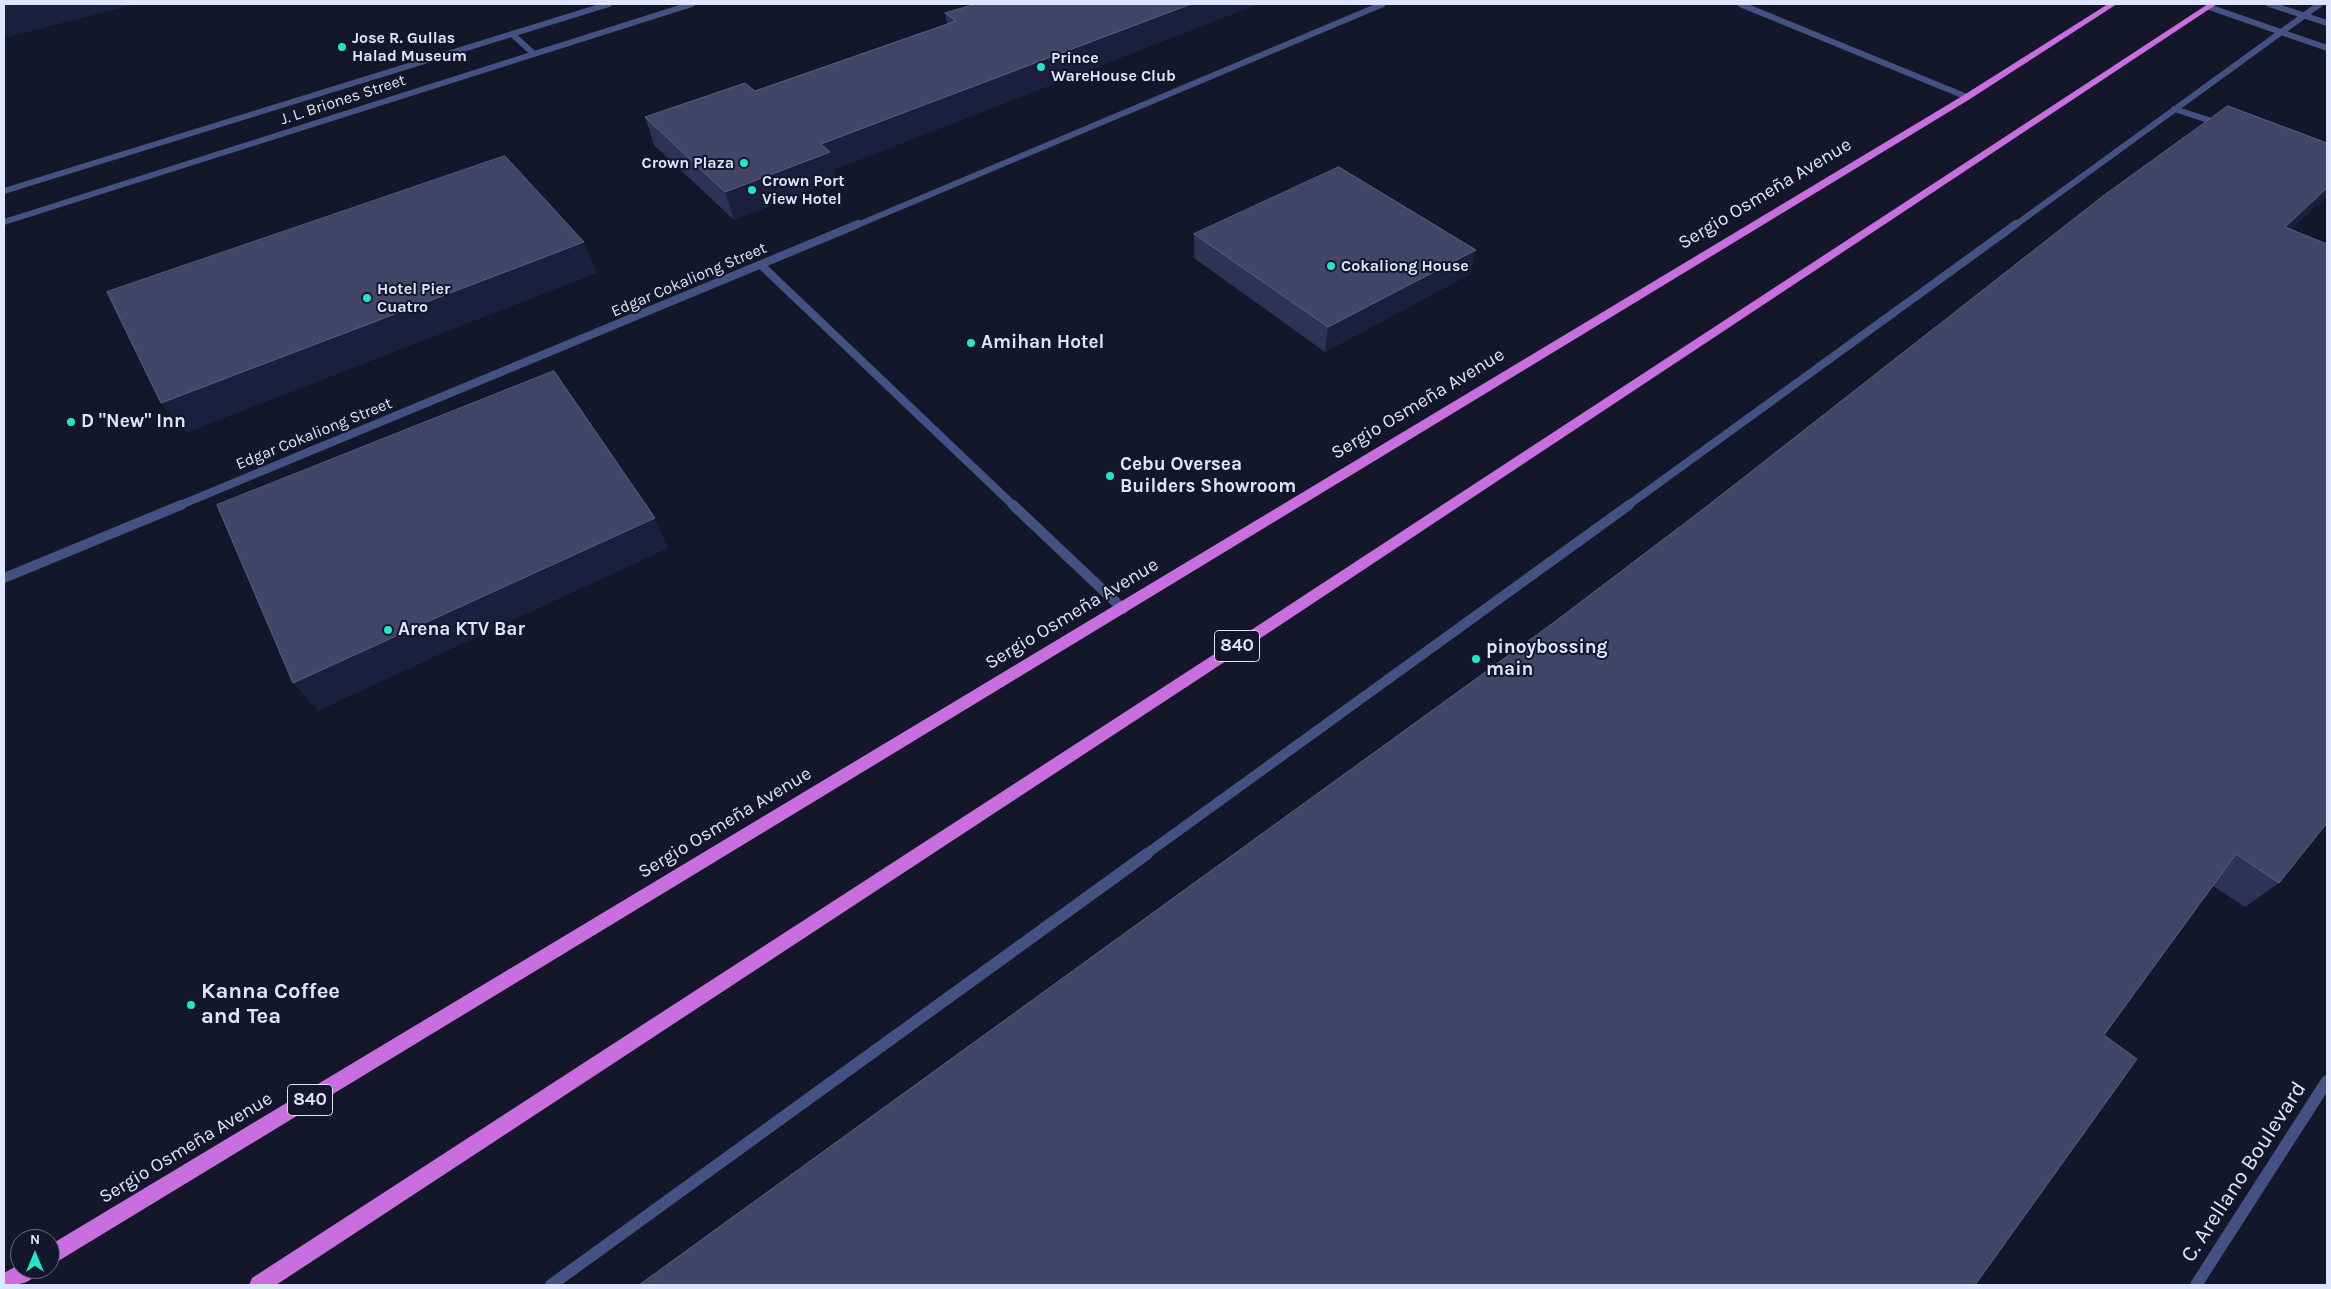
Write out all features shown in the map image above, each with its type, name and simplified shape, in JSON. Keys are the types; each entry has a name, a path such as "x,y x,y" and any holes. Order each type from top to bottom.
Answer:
{"highway":[{"name":"Sergio Osmeña Avenue","path":"60,1250 1968,97 2114,4"},
{"name":"840","path":"259,1285 1229,652 2211,5"}],"street":[{"name":"J. L. Briones Street","path":"4,191 609,4"},
{"name":"J. L. Briones Street","path":"4,222 692,4"},
{"name":"Edgar Cokaliong Street","path":"4,578 761,265 1383,4"},
{"path":"1740,4 1968,97"},
{"path":"2269,4 2327,24"},
{"path":"550,1285 2320,4"},
{"path":"2211,5 2327,48"},
{"path":"512,34 534,54"},
{"path":"2174,109 2228,127"},
{"path":"761,265 1123,609"},
{"name":"C. Arellano Boulevard","path":"2196,1285 2327,1081"}],"building":[{"path":"977,4 1191,4 821,144 830,152 725,192 645,117 745,83 755,91 956,21 945,13"},
{"path":"2228,106 2327,143 2327,188 2285,227 2327,244 2327,823 2279,883 2236,854 2104,1035 2137,1059 1975,1285 639,1285 1553,623 1706,507 2103,196"},
{"name":"Hotel Pier Cuatro","path":"505,156 584,242 161,403 107,292"},
{"name":"Cokaliong House","path":"1339,167 1476,250 1328,327 1194,234"},
{"name":"Arena KTV Bar","path":"554,371 655,518 293,683 217,505"}],"place":[{"name":"Jose R. Gullas Halad Museum","path":"342,47"},
{"name":"Prince WareHouse Club","path":"1041,67"},
{"name":"Crown Plaza","path":"744,163"},
{"name":"Crown Port View Hotel","path":"752,190"},
{"name":"Cokaliong House","path":"1331,266"},
{"name":"Hotel Pier Cuatro","path":"367,298"},
{"name":"Amihan Hotel","path":"971,343"},
{"name":"D \"New\" Inn","path":"71,422"},
{"name":"Cebu Oversea Builders Showroom","path":"1110,476"},
{"name":"Arena KTV Bar","path":"388,630"},
{"name":"pinoybossing main","path":"1476,659"},
{"name":"Kanna Coffee and Tea","path":"191,1005"}]}
